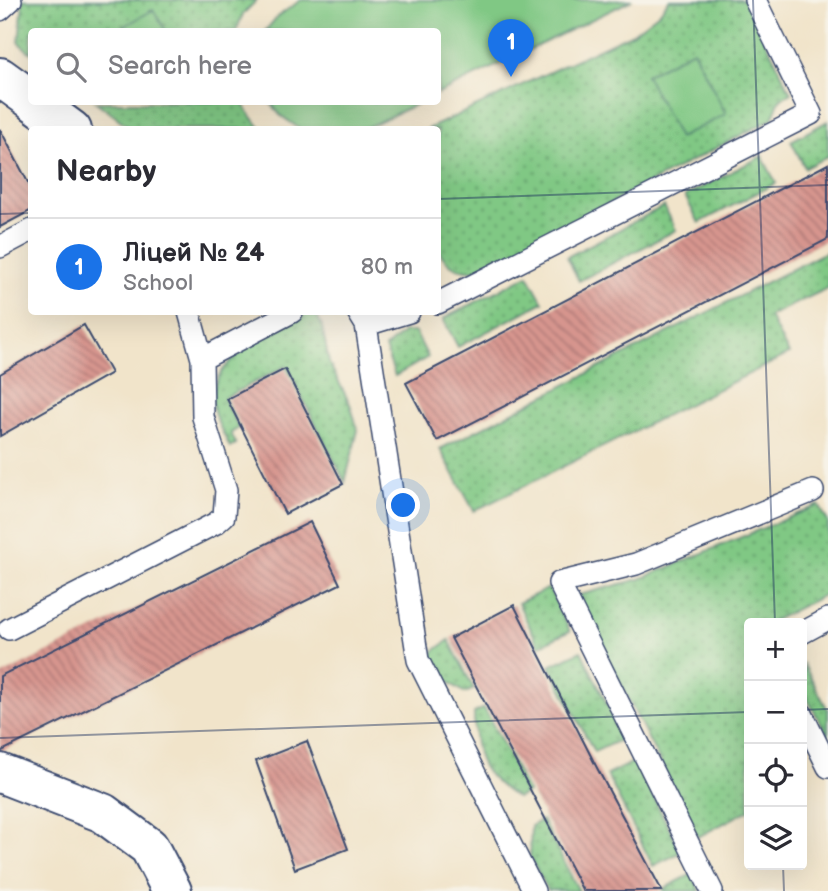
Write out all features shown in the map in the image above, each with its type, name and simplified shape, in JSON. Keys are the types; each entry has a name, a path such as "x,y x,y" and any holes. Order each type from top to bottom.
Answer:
{"street":[{"path":"0,77 28,97"},
{"path":"38,105 67,126"},
{"path":"0,773 103,813 149,847 172,891"}],"lane":[{"path":"0,10 11,0"},
{"path":"441,301 811,114 755,0"},
{"path":"0,247 28,232"},
{"path":"9,629 224,516 226,490 203,417 202,359 191,315"},
{"path":"202,359 286,315"},
{"path":"386,315 362,318 418,660 534,891"},
{"path":"712,891 559,583 636,564 813,491"},
{"path":"807,630 828,619"},
{"path":"807,724 828,767"}],"green space":[{"path":"23,0 257,0 243,14 237,28 28,28 28,50 19,43"},
{"path":"301,0 632,0 441,93 441,28 268,28 277,17"},
{"path":"669,0 746,0 791,93 780,99 772,119 482,270 461,269 446,261 441,254 441,126 435,126 633,33 659,13"},
{"path":"153,10 164,28 121,28"},
{"path":"693,50 726,114 679,138 646,75"},
{"path":"100,105 243,105 259,126 128,126"},
{"path":"272,105 415,105 370,126 296,126 280,115"},
{"path":"828,121 828,156 805,168 791,141"},
{"path":"762,156 776,183 699,223 685,196"},
{"path":"664,206 676,230 579,281 567,257"},
{"path":"828,251 828,288 769,316 789,354 474,511 440,449"},
{"path":"528,275 543,302 458,347 443,319"},
{"path":"305,315 317,316 322,326 329,363 350,404 358,430 345,482 286,366 224,398 239,428 231,433 236,444 230,447 214,412 213,394 218,378 228,363 259,340"},
{"path":"404,332 415,332 428,357 395,376 385,348"},
{"path":"819,505 828,522 828,593 779,618 744,618 744,813 698,837 576,596 640,579"},
{"path":"549,588 570,631 539,646 518,603"},
{"path":"449,640 474,689 465,693 442,677 434,666 433,652"},
{"path":"581,651 624,738 594,752 550,666"},
{"path":"807,671 828,710 828,736 807,698"},
{"path":"484,708 528,792 517,798 494,780 481,763 474,713"},
{"path":"635,761 681,852 653,866 607,775"},
{"path":"542,820 579,891 547,890 530,857 531,826"},
{"path":"692,874 700,891 664,891 663,889"}],"building":[{"path":"0,129 28,182 28,212 0,227"},
{"path":"828,164 828,239 437,441 406,383"},
{"path":"84,325 111,373 0,436 0,374"},
{"path":"285,369 343,484 285,514 227,399"},
{"path":"310,522 340,584 0,752 0,676"},
{"path":"514,605 662,891 583,891 451,638"},
{"path":"307,741 348,849 295,869 256,761"}],"place":[{"name":"Ліцей № 24","path":"511,77"}]}
